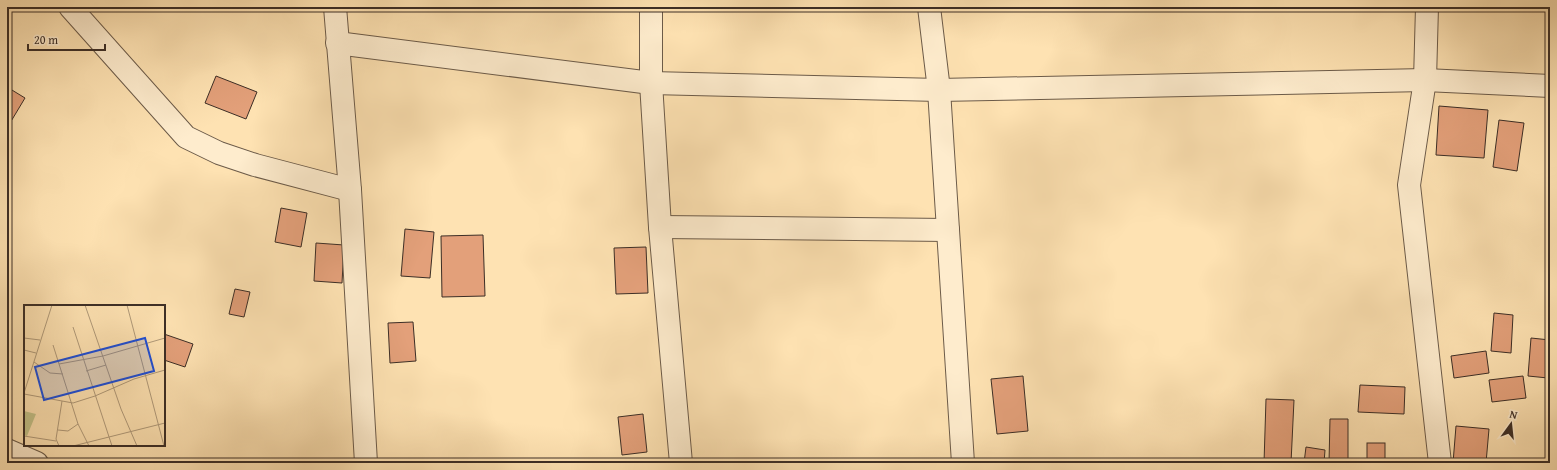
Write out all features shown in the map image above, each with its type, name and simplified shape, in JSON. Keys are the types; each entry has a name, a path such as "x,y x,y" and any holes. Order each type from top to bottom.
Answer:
{"street":[{"path":"70,7 186,137 219,153 255,166 350,190"},
{"path":"334,7 350,190 366,463"},
{"path":"650,7 651,83 660,227 681,463"},
{"path":"929,7 938,90 963,463"},
{"path":"1427,7 1425,80 1409,185 1440,463"},
{"path":"337,43 651,83 938,90 1425,80 1550,86"},
{"path":"660,227 948,230"},
{"path":"7,450 37,463"}],"building":[{"path":"216,76 257,92 246,119 205,103"},
{"path":"7,87 25,98 7,128"},
{"path":"1439,106 1488,110 1484,158 1436,155"},
{"path":"1499,120 1524,123 1517,171 1493,167"},
{"path":"281,208 307,213 301,247 275,242"},
{"path":"405,229 434,232 430,278 401,276"},
{"path":"483,235 485,296 442,297 441,236"},
{"path":"316,243 344,245 342,283 314,281"},
{"path":"646,247 648,293 616,294 614,248"},
{"path":"235,289 250,292 244,317 229,314"},
{"path":"1494,313 1513,315 1511,353 1491,351"},
{"path":"413,322 416,361 390,363 388,323"},
{"path":"165,334 193,344 185,367 165,360"},
{"path":"1531,338 1550,340 1548,378 1528,376"},
{"path":"1486,351 1489,373 1454,378 1451,356"},
{"path":"1023,376 1028,431 997,434 991,379"},
{"path":"1523,376 1526,398 1492,402 1489,380"},
{"path":"1360,385 1405,387 1404,414 1358,412"},
{"path":"1266,399 1294,400 1291,463 1264,463"},
{"path":"643,414 647,452 622,455 618,417"},
{"path":"1330,419 1348,419 1348,463 1329,463"},
{"path":"1456,426 1489,429 1486,463 1453,463"},
{"path":"1367,443 1385,443 1385,463 1367,463"},
{"path":"1306,447 1325,450 1324,463 1304,463"}]}
